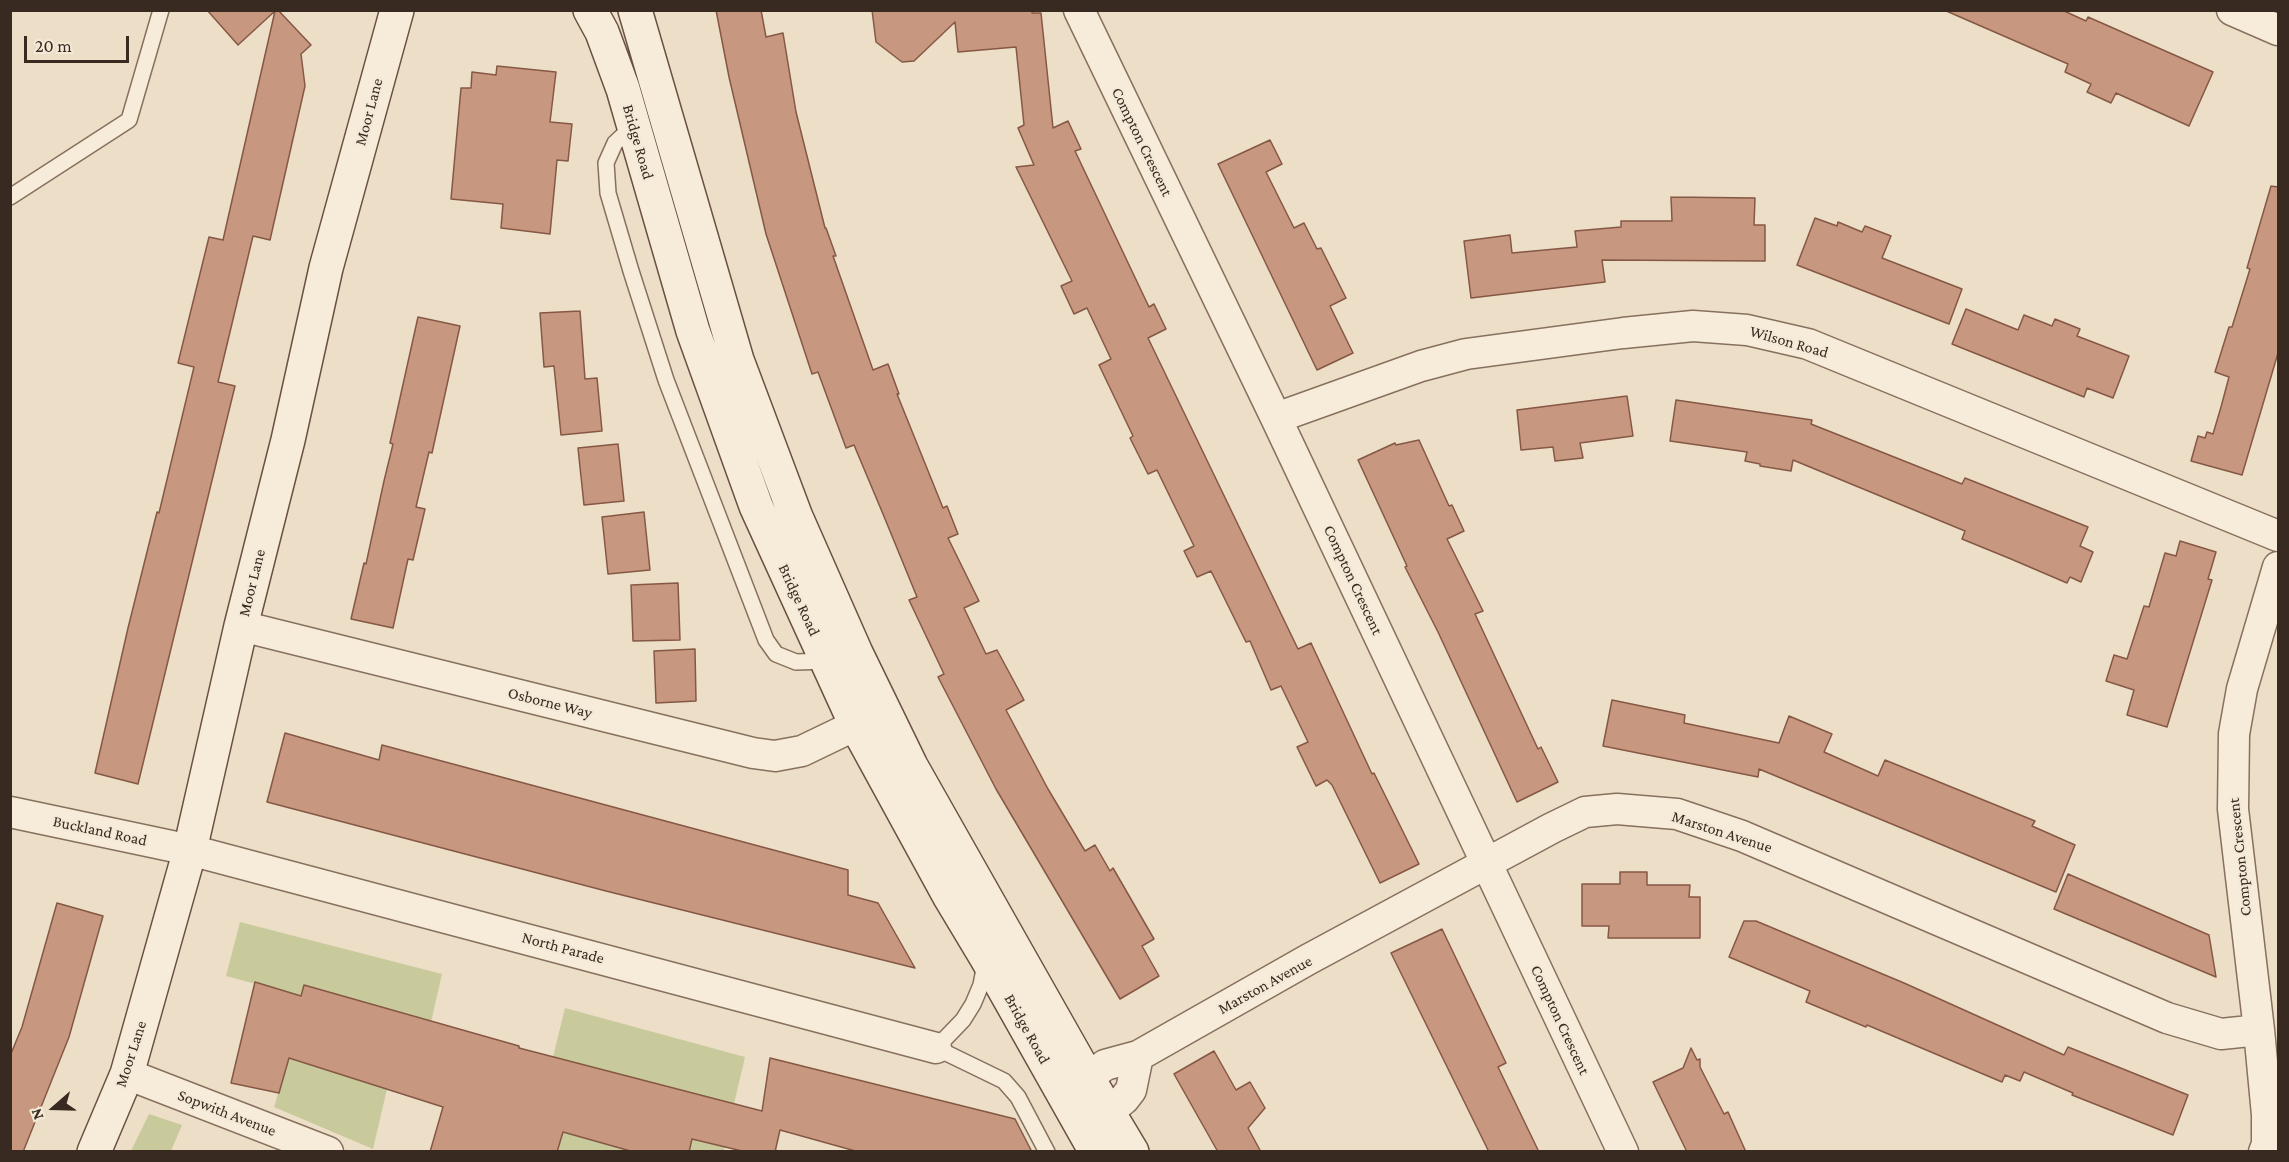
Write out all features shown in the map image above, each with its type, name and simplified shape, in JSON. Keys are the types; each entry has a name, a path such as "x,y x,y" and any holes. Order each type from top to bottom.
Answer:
{"street":[{"name":"Moor Lane","path":"94,1152 127,1074 190,850 241,626 288,440 326,268 397,10"},
{"name":"Bridge Road","path":"590,10 602,32 623,89 693,331 756,506 856,725 950,897 1096,1152"},
{"name":"Compton Crescent","path":"1079,10 1276,418 1623,1152"},
{"path":"2232,10 2278,30"},
{"name":"Bridge Road","path":"643,20 670,132 737,360 796,517 856,653 911,766 1132,1152"},
{"name":"Wilson Road","path":"1276,418 1421,366 1466,354 1693,326 1747,330 1808,344 2278,536"},
{"name":"Compton Crescent","path":"2264,1152 2267,1144 2267,1115 2233,809 2234,734 2242,689 2278,567"},
{"name":"Osborne Way","path":"241,626 753,753 775,756 802,751 856,725"},
{"name":"Marston Avenue","path":"1067,1102 1075,1088 1105,1065 1138,1056 1310,959 1552,828 1585,812 1617,810 1677,814 1742,836 2167,1017 2221,1034 2259,1030"},
{"name":"Buckland Road","path":"10,813 190,850"},
{"name":"North Parade","path":"190,850 936,1048"},
{"path":"1108,1112 1131,1090 1138,1056"},
{"name":"Sopwith Avenue","path":"127,1074 328,1152"}],"lane":[{"path":"10,197 129,120 161,10"},
{"path":"633,126 615,143 606,163 608,193 666,380 766,640 776,654 796,662 827,661"},
{"path":"936,1048 963,1020 973,1004 981,985 986,957"},
{"name":"North Parade","path":"936,1048 1004,1081 1018,1097 1047,1152"}],"green space":[{"path":"240,922 442,974 431,1022 304,985 301,996 226,976"},
{"path":"565,1008 745,1057 734,1104 553,1057"},
{"path":"289,1058 387,1089 373,1149 274,1107"},
{"path":"149,1114 182,1125 171,1151 131,1151"},
{"path":"562,1131 634,1152 557,1152"},
{"path":"692,1139 725,1147 724,1151 689,1152"}],"building":[{"path":"207,10 278,10 311,45 301,54 305,86 270,240 253,236 218,382 235,386 138,784 95,773 128,628 157,512 159,513 194,367 178,363 209,237 223,240 275,11 238,45"},
{"path":"716,10 761,10 766,37 783,33 796,112 825,228 836,256 833,256 873,370 888,364 899,394 897,394 943,508 947,506 958,534 948,538 979,601 964,608 986,654 997,650 1024,700 1006,710 1048,789 1085,851 1095,845 1110,871 1113,868 1154,939 1142,946 1159,976 1120,999 996,789 938,677 944,674 909,600 917,597 883,514 854,445 846,448 818,372 812,374 766,234 729,77"},
{"path":"872,10 1032,10 1032,13 1041,13 1053,128 1068,121 1081,149 1075,151 1149,307 1154,304 1166,329 1148,338 1298,649 1311,643 1372,774 1374,773 1419,864 1380,883 1332,785 1327,780 1316,786 1297,747 1308,742 1281,686 1271,690 1250,641 1246,642 1211,571 1197,577 1184,551 1194,546 1157,470 1148,474 1130,438 1133,436 1099,365 1111,359 1087,308 1074,314 1061,286 1072,281 1016,167 1034,165 1018,128 1024,125 1016,47 958,52 955,22 914,61 902,62 876,42"},
{"path":"1944,10 2062,10 2086,21 2088,17 2213,72 2189,126 2116,93 2111,103 2087,92 2091,84 2065,72 2068,64"},
{"path":"497,66 556,72 550,122 572,124 568,161 557,160 550,234 501,228 503,204 451,199 461,88 471,88 472,72 496,75"},
{"path":"1270,140 1282,164 1266,172 1294,228 1304,223 1317,249 1321,248 1346,298 1330,306 1353,353 1317,370 1218,164"},
{"path":"2271,186 2278,187 2278,353 2242,475 2191,461 2198,436 2205,438 2207,432 2213,434 2221,407 2229,377 2215,372 2250,269 2247,268"},
{"path":"1671,197 1755,198 1754,225 1765,225 1765,261 1602,260 1605,282 1471,298 1464,241 1510,235 1512,253 1577,247 1575,231 1621,227 1621,221 1672,221"},
{"path":"1815,218 1837,226 1838,222 1862,232 1865,226 1891,236 1882,258 1962,289 1949,324 1797,265"},
{"path":"1966,309 2018,330 2024,315 2052,326 2055,319 2080,329 2077,336 2129,356 2113,398 2087,388 2084,397 1952,344"},
{"path":"580,311 585,379 597,378 602,431 561,435 554,366 544,367 540,313"},
{"path":"418,317 460,326 432,453 429,452 416,507 425,509 413,560 408,559 393,628 351,619 393,444 390,443"},
{"path":"1627,396 1633,436 1580,443 1583,458 1555,461 1553,447 1521,450 1517,410"},
{"path":"1676,400 1812,420 1811,424 1962,484 1965,478 2088,527 2080,546 2093,552 2081,582 2070,577 2067,583 1962,539 1965,531 1793,460 1791,471 1745,461 1747,452 1670,441"},
{"path":"1419,440 1449,506 1452,505 1464,531 1447,539 1483,611 1475,614 1538,749 1541,747 1558,782 1517,802 1438,632 1405,567 1407,566 1358,460 1395,443 1396,445"},
{"path":"618,444 624,501 584,505 578,448"},
{"path":"644,512 650,570 608,574 602,517"},
{"path":"2180,541 2216,552 2208,579 2212,580 2167,727 2127,715 2134,690 2106,681 2114,655 2127,659 2144,606 2149,607 2165,553 2176,556"},
{"path":"678,583 680,640 633,641 631,585"},
{"path":"695,649 696,701 656,703 654,651"},
{"path":"1612,700 1685,715 1684,723 1779,743 1789,716 1832,734 1824,752 1878,776 1885,760 2035,821 2032,826 2075,845 2056,892 1759,769 1758,777 1603,746"},
{"path":"285,733 379,760 382,745 848,870 848,895 878,903 915,968 606,891 267,802"},
{"path":"1620,872 1647,872 1647,885 1690,885 1689,897 1700,897 1700,938 1608,938 1609,926 1582,926 1582,884 1620,884"},
{"path":"2068,874 2209,935 2216,977 2054,909"},
{"path":"57,903 103,916 69,1037 23,1152 10,1152 10,1056 22,1027"},
{"path":"1744,921 1756,921 1904,983 2064,1055 2068,1047 2188,1095 2173,1135 2072,1095 2073,1093 2024,1072 2020,1081 2005,1075 2002,1082 1806,1002 1810,991 1729,957"},
{"path":"1442,929 1506,1063 1498,1067 1539,1152 1489,1152 1391,953"},
{"path":"255,982 301,996 304,985 519,1046 519,1048 762,1111 770,1058 1015,1119 1032,1152 859,1152 780,1130 775,1152 746,1152 692,1139 689,1152 634,1152 563,1132 557,1152 430,1152 443,1107 289,1058 279,1093 231,1083"},
{"path":"1691,1048 1697,1060 1700,1059 1700,1067 1724,1114 1728,1112 1746,1152 1687,1152 1653,1082 1683,1068"},
{"path":"1214,1051 1236,1090 1250,1082 1265,1108 1248,1128 1261,1152 1218,1152 1174,1074"}]}
